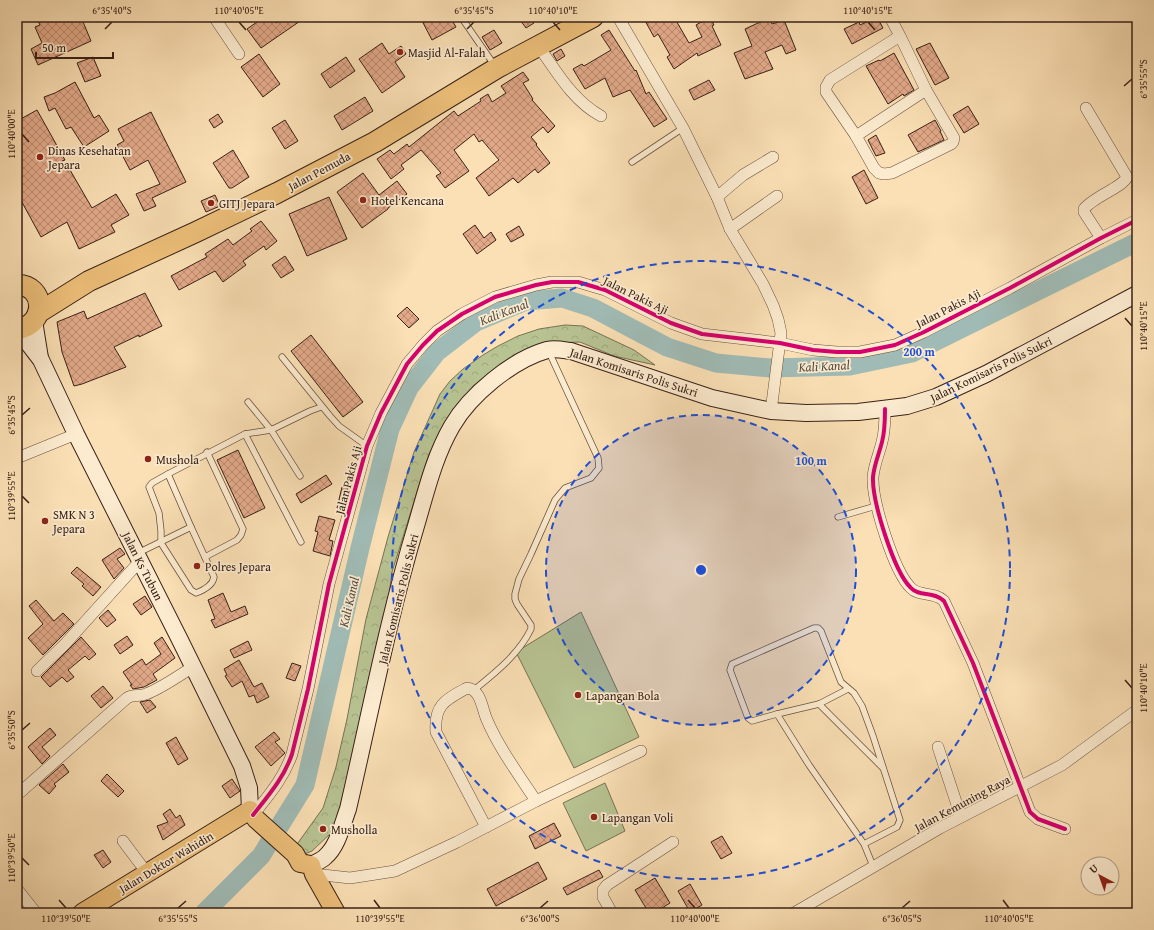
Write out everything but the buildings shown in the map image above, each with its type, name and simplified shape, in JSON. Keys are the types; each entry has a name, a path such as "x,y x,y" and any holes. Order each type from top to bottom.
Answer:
{"highway":[{"name":"Jalan Pemuda","path":"25,305 89,281 189,236 291,186 375,142 497,68 593,17"}],"main road":[{"name":"Jalan Komisaris Polis Sukri","path":"312,870 330,850 341,830 348,809 400,578 436,461 445,440 464,409 475,395 488,384 529,357 548,350 558,349 571,351 712,398 772,406 806,414 831,414 907,406 936,397 986,374 1137,294"},
{"name":"Jalan Ks Tubun","path":"25,305 41,360 76,434 242,766 249,788 253,815"},
{"path":"253,815 295,854 300,863 312,870 336,913"},
{"name":"Jalan Doktor Wahidin","path":"82,913 146,873 253,815"}],"street":[{"path":"214,17 239,54"},
{"path":"618,17 683,128 717,197 730,229 763,284 773,305 781,333 777,355 772,406"},
{"path":"890,17 900,36 926,90 954,138 951,144 892,173 884,174 879,173 874,168 856,136 826,92 826,87 830,80 900,36"},
{"path":"539,47 580,102 600,116"},
{"path":"856,136 926,90"},
{"path":"1086,108 1127,177 1125,181 1106,192 1084,209 1084,212 1101,238"},
{"path":"717,197 743,176 773,157"},
{"path":"730,229 777,196"},
{"name":"Jalan Pakis Aji","path":"253,815 281,779 292,754 308,689 329,584 367,446 381,412 407,364 423,344 437,331 462,314 495,297 536,285 565,281 591,285 605,290 671,323 702,334 780,343 813,350 860,352 895,345 924,332 1137,220"},
{"path":"885,409 883,435 873,479 876,506 892,555 910,588 915,592 934,595 944,602 973,663 1027,806 1034,817 1065,829"},
{"path":"17,458 76,434"},
{"path":"37,671 65,644 138,558"},
{"path":"17,795 127,698 150,692 193,667"},
{"path":"486,827 436,732 435,720 437,712 450,697 467,688 474,690 479,696 488,722 536,801"},
{"name":"Jalan Kemuning Raya","path":"794,913 873,866 1062,765 1137,710"},
{"path":"938,747 961,818"},
{"path":"312,870 350,878 395,871 641,751"},
{"path":"123,841 146,873"},
{"path":"612,913 603,897 603,890 607,885 673,842"},
{"path":"17,889 36,913"}],"lane":[{"path":"461,17 497,68"},
{"path":"632,162 683,128"},
{"path":"474,690 511,658 530,629 531,625 517,604 515,594 519,579 555,500 565,488 591,478 598,468 598,458 548,350"},
{"path":"282,357 321,407 339,426 367,446"},
{"path":"248,402 271,430 300,476"},
{"path":"168,474 214,575 214,580 211,585 199,592 194,592 191,590 161,543 162,531 159,513 149,487 152,483 207,452 245,434 271,430 321,407"},
{"path":"245,434 301,542"},
{"path":"205,557 237,540 243,529 207,452"},
{"path":"838,517 876,506"},
{"path":"138,558 161,543 191,527"},
{"path":"848,689 819,704 752,721 749,719 730,667 735,663 814,628 818,628 821,631 841,682 854,693 862,706 884,769 899,822 897,826 864,844"},
{"path":"819,704 884,769"},
{"path":"777,714 809,765 864,844 873,866"}],"green space":[{"path":"565,325 583,326 634,350 655,365 614,356 580,342 554,343 489,374 473,386 450,415 429,454 392,572 386,618 337,821 331,833 312,851 305,854 295,847 323,808 336,767 347,719 366,619 388,537 414,452 440,394 450,381 463,369 498,346 518,336 539,329"},
{"name":"Lapangan Bola","path":"581,612 639,737 574,768 516,652"},
{"name":"Lapangan Voli","path":"605,783 625,831 586,851 563,803"}],"waterway":[{"name":"Kali Kanal","path":"204,913 261,856 305,785 360,548 390,429 409,388 437,352 476,322 526,301 562,298 593,308 667,347 716,363 770,368 850,366 912,353 1137,242"}],"cycle path":[{"path":"253,815 280,779 292,754 308,689 329,584 367,446 381,413 407,364 437,331 462,314 495,297 536,285 552,282 578,282 605,290 671,323 702,334 780,343 813,350 860,352 895,345 924,332 1137,220"},
{"path":"885,409 884,434 874,468 873,477 876,502 891,552 904,580 914,591 936,596 944,601 973,663 1030,812 1038,819 1065,829"}],"place":[{"name":"Masjid Al-Falah","path":"400,52"},
{"name":"Dinas Kesehatan Jepara","path":"40,157"},
{"name":"Hotel Kencana","path":"363,200"},
{"name":"GITJ Jepara","path":"211,203"},
{"name":"Mushola","path":"148,459"},
{"name":"SMK N 3 Jepara","path":"45,521"},
{"name":"Polres Jepara","path":"197,566"},
{"name":"Lapangan Bola","path":"578,695"},
{"name":"Lapangan Voli","path":"594,817"},
{"name":"Musholla","path":"323,829"}]}
